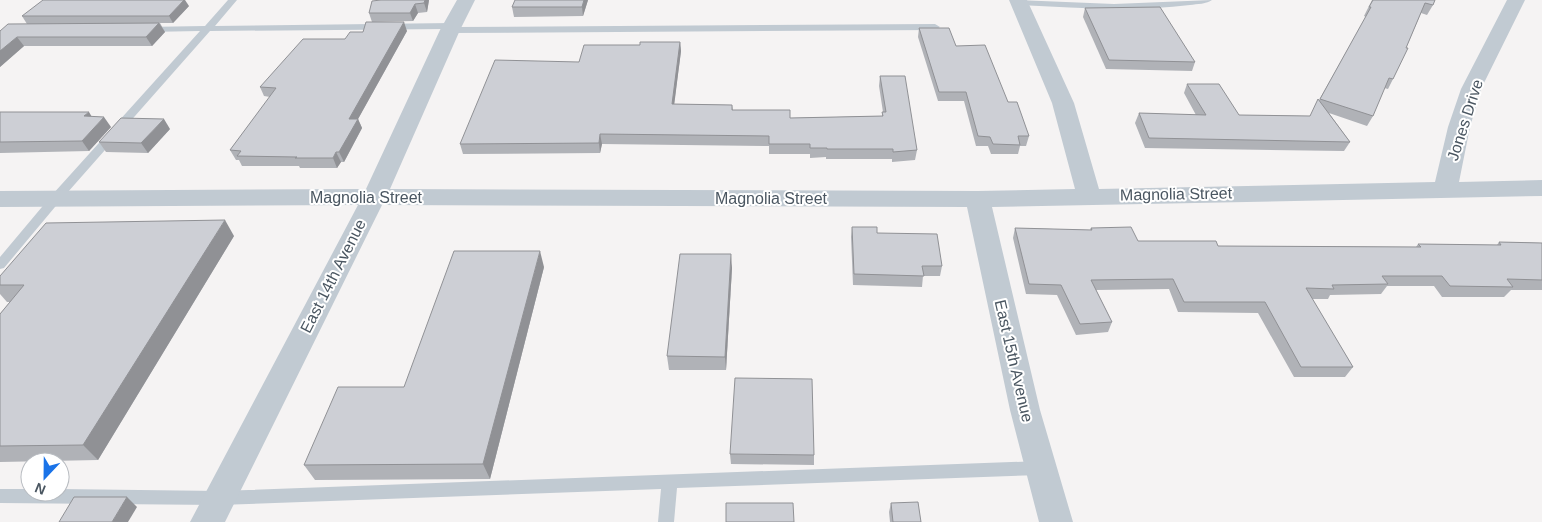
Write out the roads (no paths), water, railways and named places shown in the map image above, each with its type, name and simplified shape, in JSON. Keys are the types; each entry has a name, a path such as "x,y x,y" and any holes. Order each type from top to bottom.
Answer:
{"street":[{"name":"East 14th Avenue","path":"207,522 374,197 451,28 466,0"},
{"name":"Jones Drive","path":"1444,189 1459,127 1471,89 1516,0"},
{"path":"1019,1 1062,103 1089,196"},
{"name":"Magnolia Street","path":"0,199 374,197 978,198 1542,188"},
{"name":"East 15th Avenue","path":"978,198 1040,468 1056,522"}],"lane":[{"path":"0,265 56,198 233,0"},
{"path":"1019,1 1106,7 1183,4 1208,0"},
{"path":"138,29 935,27"},
{"path":"0,496 219,498 1040,468"},
{"path":"666,522 670,482"}]}
